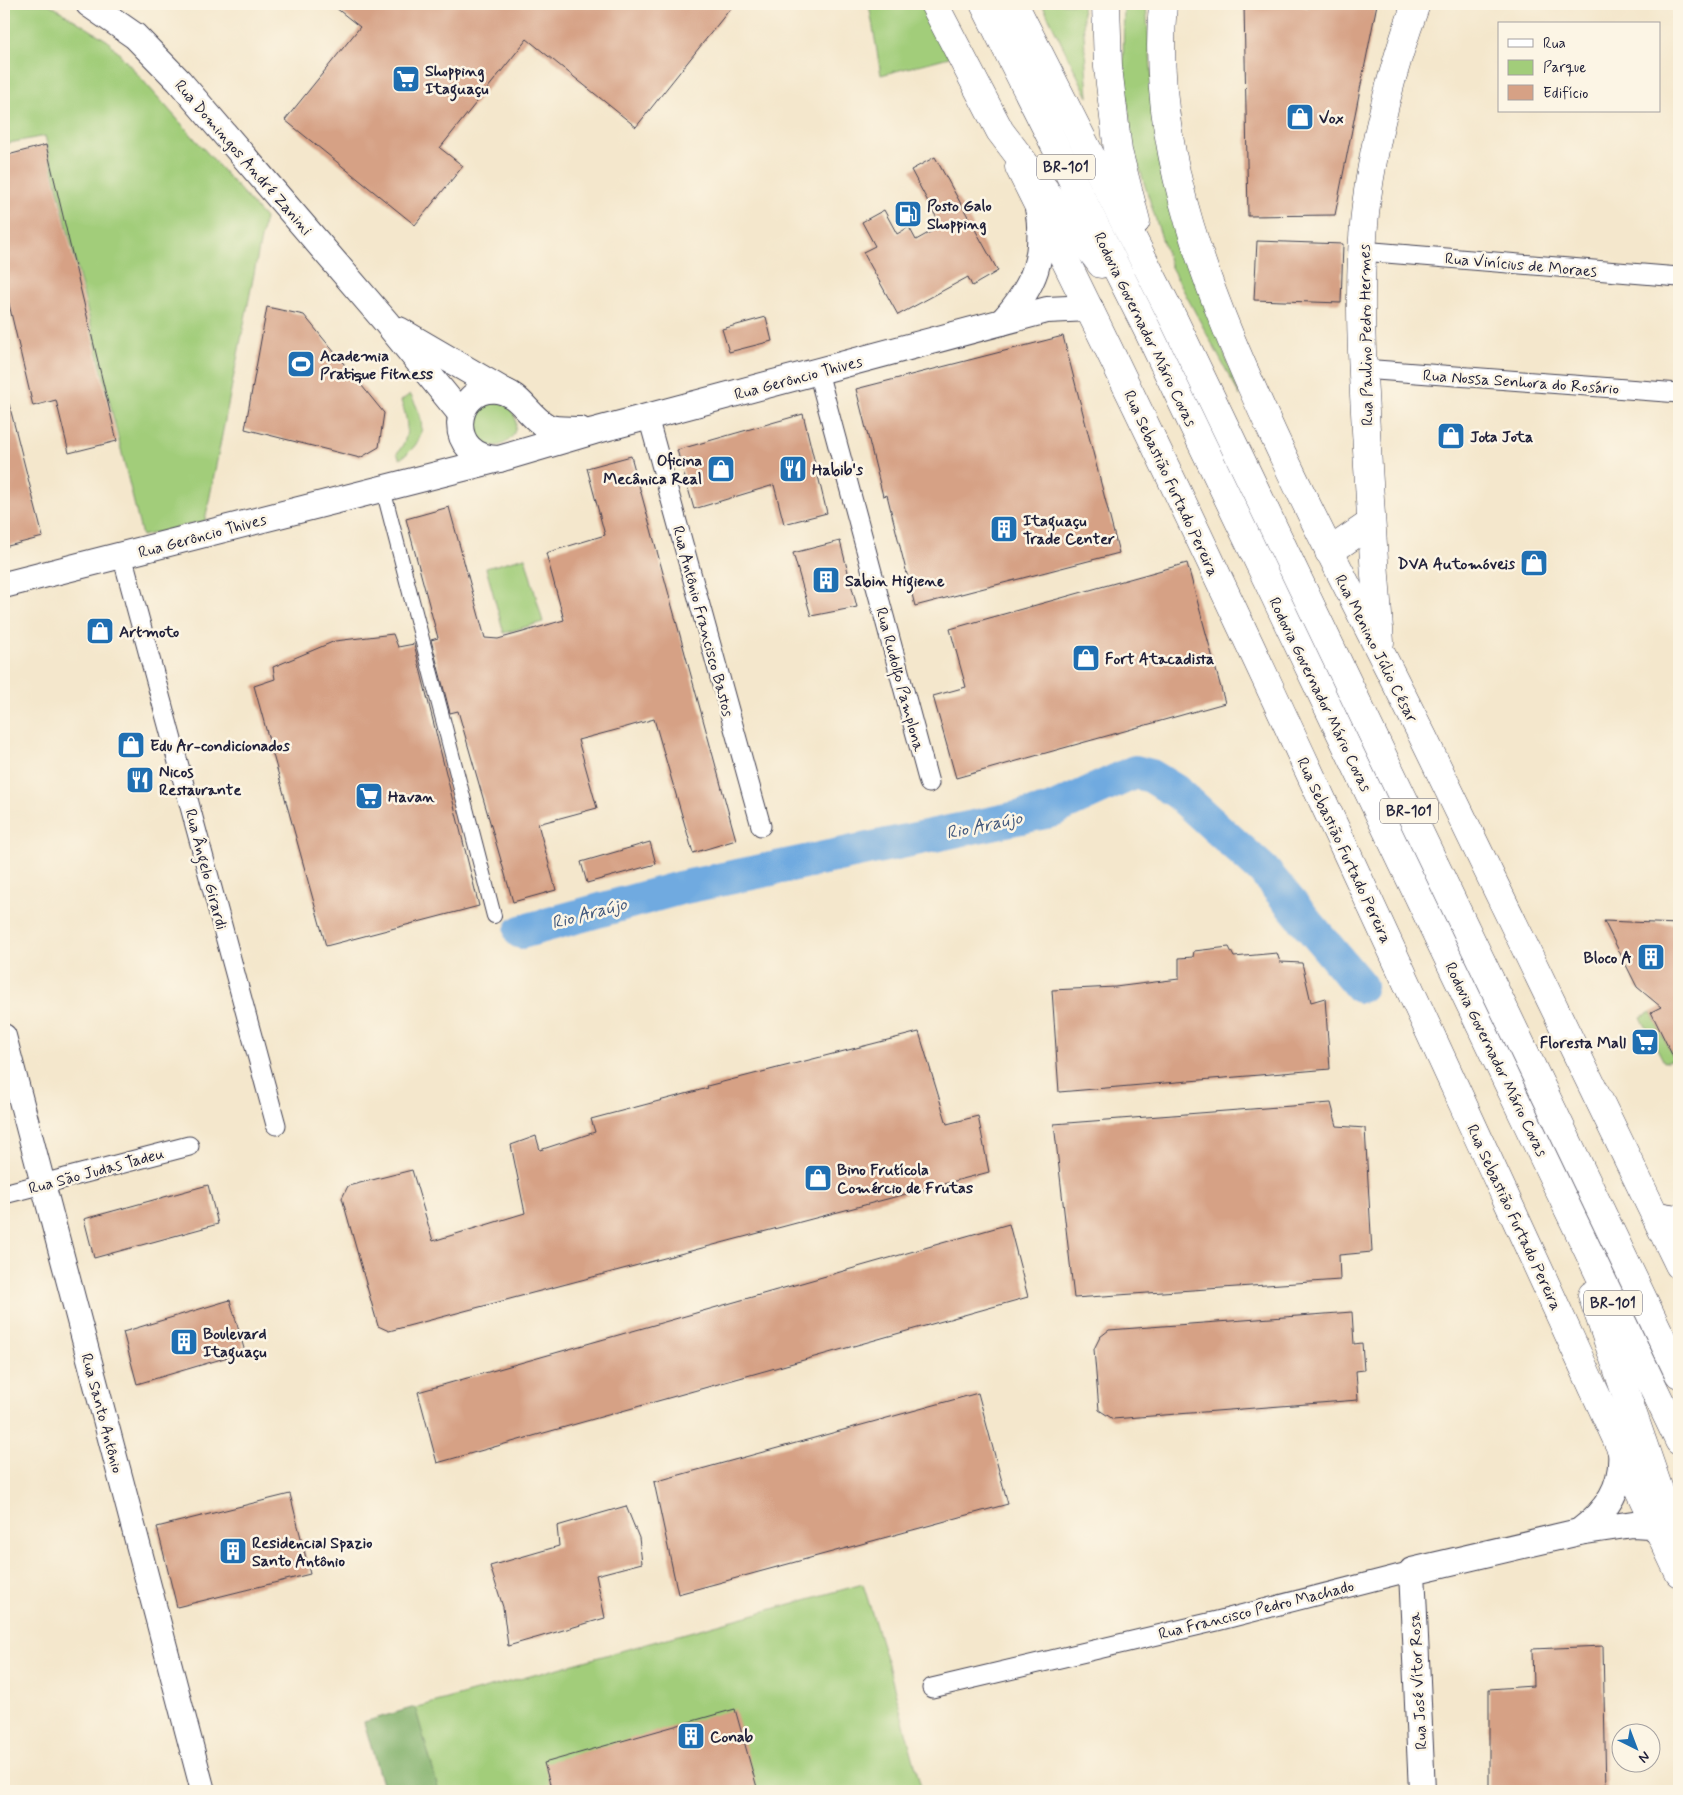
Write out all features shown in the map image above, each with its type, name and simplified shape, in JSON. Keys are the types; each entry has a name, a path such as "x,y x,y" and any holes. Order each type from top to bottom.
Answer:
{"main road":[{"name":"Rua Domingos André Zanini","path":"90,4 122,25 152,52 386,322 461,425"},
{"path":"934,4 1000,131 1148,331"},
{"name":"Rodovia Governador Mário Covas","path":"984,4 1148,331 1679,1441"},
{"name":"Rodovia Governador Mário Covas","path":"1014,4 1147,266 1679,1374"},
{"path":"1106,4 1108,67 1118,151 1147,266"},
{"name":"Rua Paulino Pedro Hermes","path":"1382,655 1371,522 1362,369 1362,251 1374,154 1383,109 1416,4"},
{"name":"Rua Menino Júlio César","path":"1163,6 1163,76 1169,129 1194,238 1221,316 1249,382 1329,552 1666,1213 1679,1264"},
{"name":"Rua Sebastião Furtado Pereira","path":"1000,131 1090,308 1387,940 1621,1450 1669,1540 1679,1573"},
{"path":"1002,322 1017,306 1029,287 1037,266 1042,233 1037,204"},
{"path":"1047,310 1062,284 1065,272 1063,255"},
{"name":"Rua Gerôncio Thives","path":"4,585 392,487 1047,310 1090,308"},
{"path":"386,322 515,399 547,427 594,431"},
{"path":"392,487 442,463 456,451 461,425 466,404 475,396 486,391 515,399 526,414 527,432 519,447 505,457 487,459 467,447 461,425"},
{"path":"1329,552 1371,522"},
{"path":"1548,1166 1669,1540"},
{"name":"Rua Francisco Pedro Machado","path":"1579,1532 1595,1520 1608,1505 1617,1487 1622,1468 1621,1450"},
{"name":"Rua Francisco Pedro Machado","path":"1412,1571 1579,1532 1633,1524 1649,1525 1669,1540"},
{"name":"Rua José Vítor Rosa","path":"1412,1571 1422,1791"}],"street":[{"name":"Rua Vinícius de Moraes","path":"1362,251 1679,277"},
{"name":"Rua Nossa Senhora do Rosário","path":"1362,369 1679,393"},
{"name":"Rua Rudolfo Pamplona","path":"818,372 929,783"},
{"name":"Rua Antônio Francisco Bastos","path":"648,417 760,826"},
{"path":"392,487 494,916"},
{"name":"Rua Ângelo Girardi","path":"122,556 276,1126"},
{"name":"Rua Santo Antônio","path":"4,1036 203,1791"},
{"name":"Rua São Judas Tadeu","path":"4,1194 189,1146"},
{"name":"Rua Francisco Pedro Machado","path":"932,1688 1217,1621 1412,1571"}],"green space":[{"path":"4,4 49,4 108,41 265,218 205,521 142,536 45,136 4,144"},
{"path":"869,4 921,4 949,57 881,75"},
{"path":"1042,4 1082,4 1088,97"},
{"path":"1124,4 1146,4 1152,80 1187,251 1240,396 1171,267 1133,148 1123,66"},
{"path":"410,394 419,413 422,430 416,445 400,459 397,453 405,441 407,429 401,401"},
{"path":"494,402 506,406 512,412 516,424 512,436 506,442 494,446 482,442 476,436 472,424 476,412 482,406"},
{"path":"525,557 543,622 504,633 486,568"},
{"path":"1651,1012 1674,1059 1664,1062 1641,1017"},
{"path":"863,1584 888,1665 922,1791 384,1791 364,1722"},
{"path":"415,1707 439,1791 384,1791 364,1722"}],"building":[{"name":"Shopping Itaguaçu","path":"331,4 734,4 636,127 527,39 440,148 463,166 415,225 285,120 360,27"},
{"name":"Vox","path":"1244,4 1289,4 1309,8 1310,4 1377,4 1335,215 1248,216"},
{"path":"46,145 117,441 69,453 56,400 33,406 4,283 4,156"},
{"path":"935,157 998,271 972,286 968,277 898,315 863,252 875,246 862,222 884,210 897,234 909,227 916,240 941,226 911,170"},
{"path":"1257,241 1343,244 1341,303 1254,300"},
{"name":"Academia Pratique Fitness","path":"267,307 304,315 384,413 379,447 360,458 245,429"},
{"path":"766,317 772,341 729,352 722,329"},
{"path":"1063,336 1119,553 915,606 887,495 883,496 856,389"},
{"path":"9,404 43,537 4,547 4,405"},
{"path":"803,414 827,513 784,524 774,485 694,509 677,450"},
{"path":"631,456 736,840 693,853 654,719 578,740 597,808 538,824 556,890 513,902 458,711 450,713 431,640 438,638 406,519 449,507 485,638 498,639 523,632 564,620 546,553 605,535 587,468"},
{"name":"Sabin Higiene","path":"840,541 857,607 811,616 793,553"},
{"name":"Fort Atacadista","path":"1187,563 1225,703 956,778 933,696 966,687 950,629"},
{"name":"Havan","path":"393,634 398,647 414,644 479,906 326,946 254,686 275,679 273,667 335,641"},
{"path":"650,842 656,864 587,883 581,862"},
{"name":"Bloco A","path":"1604,921 1679,924 1679,1069 1651,1012 1661,1007 1637,987"},
{"path":"1229,947 1234,957 1277,953 1280,962 1302,963 1311,1002 1325,998 1330,1069 1059,1092 1052,990 1115,987 1179,979 1179,958 1193,957 1194,951"},
{"path":"919,1032 947,1124 978,1116 989,1172 389,1331 378,1326 342,1198 348,1186 412,1170 433,1241 525,1213 511,1145 536,1136 540,1150 595,1132 591,1119 708,1088 707,1086"},
{"path":"1331,1103 1337,1126 1365,1128 1372,1252 1339,1255 1340,1280 1074,1298 1054,1124"},
{"path":"208,1185 218,1224 94,1258 84,1219"},
{"path":"1009,1224 1028,1297 437,1463 418,1392"},
{"name":"Boulevard Itaguaçu","path":"230,1300 245,1352 137,1384 123,1332"},
{"path":"1352,1312 1354,1344 1362,1343 1364,1370 1356,1371 1358,1400 1113,1419 1099,1410 1094,1349 1100,1337 1109,1330"},
{"path":"978,1393 1008,1504 678,1594 654,1482"},
{"name":"Residencial Spazio Santo Antônio","path":"290,1494 310,1574 177,1607 157,1527"},
{"path":"626,1506 639,1538 642,1563 596,1575 605,1618 508,1646 503,1607 490,1566 559,1546 557,1526"},
{"path":"1603,1646 1606,1791 1489,1791 1489,1689 1533,1686 1532,1649"},
{"name":"Conab","path":"735,1709 758,1791 552,1791 544,1763"}],"waterway":[{"name":"Rio Araújo","path":"521,932 680,888 1050,811 1135,772 1151,776 1177,792 1263,870 1360,986"}],"place":[{"name":"Shopping Itaguaçu","path":"406,79"},
{"name":"Vox","path":"1300,117"},
{"name":"Posto Galo Shopping","path":"908,214"},
{"name":"Academia Pratique Fitness","path":"301,364"},
{"name":"Jota Jota","path":"1451,436"},
{"name":"Oficina Mecânica Real","path":"721,469"},
{"name":"Habib's","path":"793,469"},
{"name":"Itaguaçu Trade Center","path":"1004,529"},
{"name":"DVA Automóveis","path":"1534,563"},
{"name":"Sabin Higiene","path":"826,580"},
{"name":"Artmoto","path":"100,631"},
{"name":"Fort Atacadista","path":"1086,658"},
{"name":"Edu Ar-condicionados","path":"131,745"},
{"name":"Nicos Restaurante","path":"140,780"},
{"name":"Havan","path":"369,796"},
{"name":"Bloco A","path":"1651,957"},
{"name":"Floresta Mall","path":"1645,1042"},
{"name":"Bino Frutícola Comércio de Frutas","path":"818,1178"},
{"name":"Boulevard Itaguaçu","path":"184,1342"},
{"name":"Residencial Spazio Santo Antônio","path":"233,1551"},
{"name":"Conab","path":"691,1736"}]}
